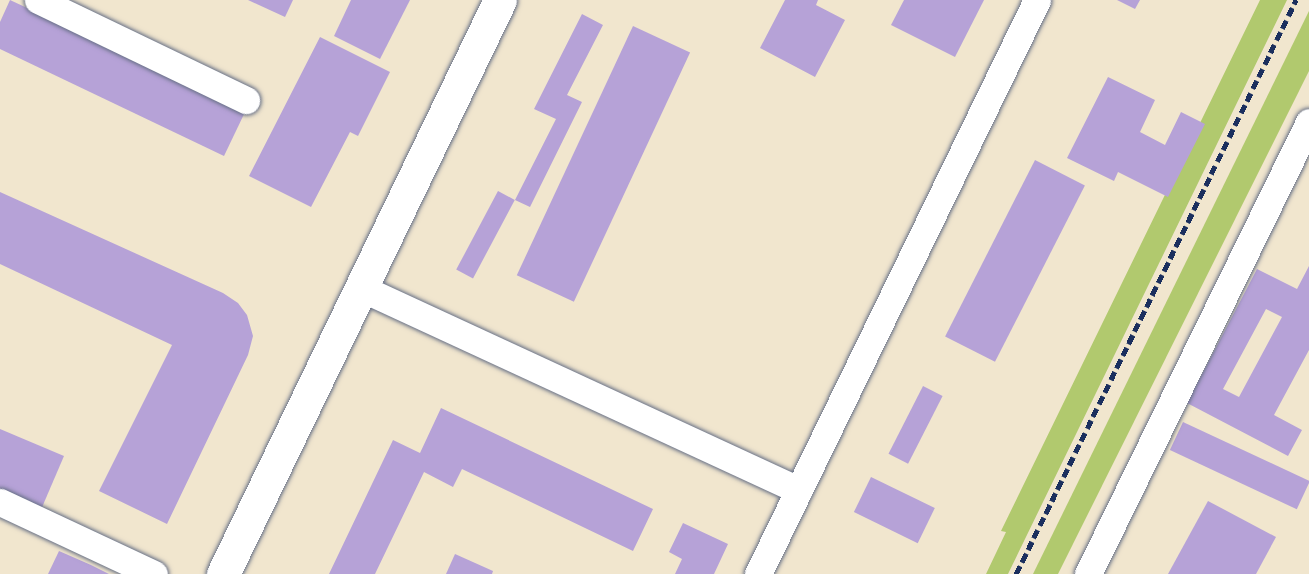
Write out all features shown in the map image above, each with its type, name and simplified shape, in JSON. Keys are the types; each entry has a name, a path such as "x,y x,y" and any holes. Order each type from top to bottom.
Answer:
{"main road":[{"path":"223,574 500,0"}],"street":[{"path":"38,0 246,100"},
{"path":"758,574 1037,0"},
{"path":"1088,574 1309,122"},
{"path":"361,288 799,490"},
{"path":"0,502 154,574"}],"green space":[{"path":"1260,0 1287,0 1008,574 986,574 1006,532 1001,531"},
{"path":"1309,11 1309,71 1058,574 1033,574"}],"building":[{"path":"10,0 246,110 224,156 0,49 0,22"},
{"path":"248,0 293,0 285,17"},
{"path":"351,0 410,0 380,59 334,36"},
{"path":"785,0 818,0 816,5 845,20 815,77 760,48"},
{"path":"904,0 984,0 955,57 891,25"},
{"path":"1117,0 1140,0 1135,9"},
{"path":"582,14 603,25 567,95 582,102 530,207 515,200 556,119 534,109"},
{"path":"633,26 690,53 574,302 517,275"},
{"path":"320,37 390,72 358,136 350,132 311,207 249,176"},
{"path":"1108,77 1155,100 1140,132 1165,145 1181,112 1205,124 1168,197 1118,172 1114,181 1067,158"},
{"path":"1035,160 1085,185 995,362 945,336"},
{"path":"498,191 515,200 473,279 456,270"},
{"path":"0,192 223,293 238,303 247,315 253,336 248,355 167,524 99,491 172,345 0,264"},
{"path":"1309,266 1309,350 1274,415 1302,430 1288,456 1187,403 1257,269 1297,289","holes":["1266,309 1282,317 1239,397 1223,389"]},
{"path":"923,386 943,396 908,464 888,454"},
{"path":"441,408 653,509 633,551 462,469 453,487 424,472 375,574 329,574 393,440 420,453"},
{"path":"1183,422 1309,481 1297,509 1170,450"},
{"path":"0,429 64,456 40,512 0,496"},
{"path":"871,477 935,508 918,543 854,512"},
{"path":"1208,501 1276,537 1256,574 1168,574"},
{"path":"683,523 728,544 714,574 675,574 682,559 669,552"},
{"path":"59,551 91,565 109,574 48,574"},
{"path":"455,554 493,571 492,574 446,574"}],"railway":[{"path":"1016,574 1296,0"}]}
